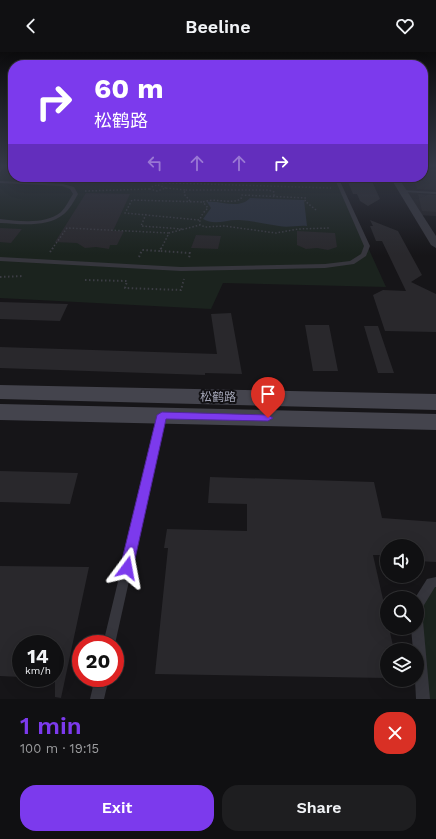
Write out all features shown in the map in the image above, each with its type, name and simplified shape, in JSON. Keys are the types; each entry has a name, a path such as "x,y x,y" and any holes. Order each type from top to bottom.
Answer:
{"main road":[{"name":"松鹤路","path":"0,392 436,402"},
{"name":"松鹤路","path":"0,412 436,422"}],"street":[{"path":"406,195 436,245"}],"lane":[{"path":"0,221 33,223 52,219 62,214 75,195"},
{"path":"0,259 186,269 325,266 352,263 364,255 367,246 344,195"},
{"path":"111,635 162,415"},
{"path":"424,593 430,582 436,582"},
{"path":"418,635 423,699"},
{"path":"97,699 100,687"}],"path":[{"path":"185,195 190,202"},
{"path":"199,220 125,213 132,200 203,202 213,199 224,203 234,203 240,200 242,195"},
{"path":"248,195 306,198 306,201 310,207 316,210"},
{"path":"200,225 199,220 201,215 208,208 203,202"},
{"path":"146,214 141,226 184,229"},
{"path":"46,252 50,252 67,228 169,233 200,225 205,227 224,226 260,232 330,228"},
{"path":"85,280 126,281 125,288 181,290 190,253 160,251 169,233"},
{"path":"0,277 24,276"}],"shaded area":[{"path":"0,195 344,195 386,287 223,283 211,309 0,298"},
{"path":"405,195 436,195 436,216 417,215"},
{"path":"436,582 436,699 423,699 424,643 419,643 419,635 424,635 424,597"}],"water":[{"path":"250,198 304,200 307,226 282,227 239,220 212,222 203,219 211,208 207,202 235,204 246,202"}],"building":[{"path":"85,195 129,195 113,231 124,231 117,245 110,245 109,249 96,247 85,248 77,243 55,242"},
{"path":"358,195 378,195 380,199 368,206 360,201"},
{"path":"418,195 436,195 436,212 422,211"},
{"path":"370,220 398,231 422,275 411,282 436,294 436,332 385,331 373,295 383,290 406,291 382,241 376,241 370,226 373,226"},
{"path":"0,228 22,229 11,243 0,242"},
{"path":"297,231 335,233 337,247 328,250 317,248 306,249 297,245"},
{"path":"196,235 221,236 218,249 191,248"},
{"path":"0,302 68,304 60,321 0,319"},
{"path":"231,313 242,374 205,373 205,375 0,368 0,347 217,354 211,314"},
{"path":"305,325 329,325 338,371 313,371"},
{"path":"364,326 378,326 394,373 378,373"},
{"path":"0,471 78,473 70,504 0,502"},
{"path":"210,477 374,482 382,518 436,522 436,562 424,561 424,539 380,539 380,555 373,555 381,591 380,635 391,635 392,643 380,643 380,678 155,674 168,548 164,548 167,529 247,531 247,504 208,503"},
{"path":"0,566 89,567 74,635 72,635 72,647 64,684 64,635 12,635 12,677 0,676"},
{"path":"55,687 63,687 61,698 55,697"}],"route":[{"path":"127,568 162,415 268,418"}]}
